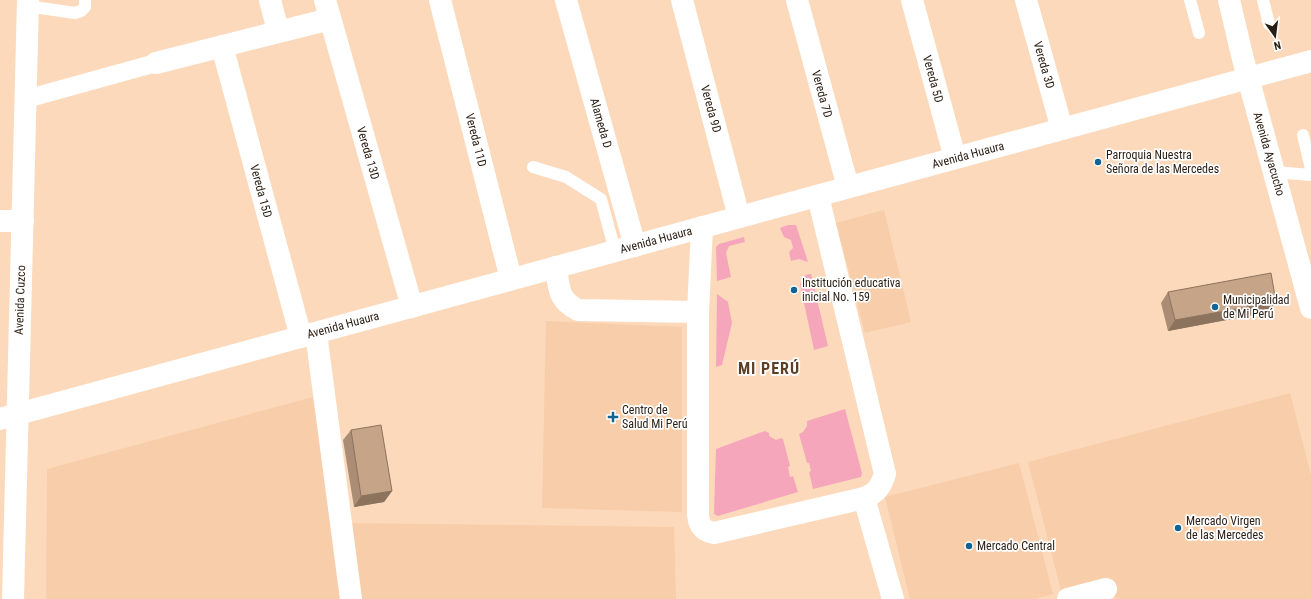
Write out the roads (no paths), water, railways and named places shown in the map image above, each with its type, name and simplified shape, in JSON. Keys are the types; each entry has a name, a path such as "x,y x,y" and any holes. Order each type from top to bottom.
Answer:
{"street":[{"path":"270,0 278,31"},
{"name":"Vereda 11D","path":"440,0 511,280"},
{"name":"Alameda D","path":"566,0 625,248"},
{"name":"Vereda 9D","path":"682,0 739,217"},
{"name":"Vereda 7D","path":"797,0 848,188"},
{"name":"Vereda 5D","path":"912,0 955,158"},
{"name":"Vereda 3D","path":"1026,0 1062,129"},
{"name":"Avenida Ayacucho","path":"1229,0 1248,78 1311,308"},
{"name":"Avenida Cuzco","path":"13,599 9,417 22,222 27,3"},
{"path":"26,99 278,31 327,10"},
{"name":"Vereda 13D","path":"327,10 412,307"},
{"name":"Vereda 15D","path":"222,46 308,335 351,599"},
{"name":"Avenida Huaura","path":"9,417 1311,61"},
{"path":"702,227 698,312 698,515 699,524 702,528 707,532 714,533 864,498 872,495 878,489 885,474 818,196"},
{"path":"0,221 22,222"},
{"path":"556,267 560,294 570,306 578,310 698,312"},
{"path":"864,498 893,599"},
{"path":"1068,599 1106,589"}],"lane":[{"path":"27,3 75,13 81,11 85,7 85,0"},
{"path":"1190,0 1199,32"},
{"path":"1263,0 1269,24"},
{"path":"1303,136 1311,169"},
{"path":"533,166 566,177 601,199 625,248"},
{"path":"1274,172 1311,175"}],"place":[{"name":"Parroquia Nuestra Señora de las Mercedes","path":"1098,162"},
{"name":"Institución educativa inicial No. 159","path":"794,290"},
{"name":"Municipalidad de Mi Perú","path":"1215,307"},
{"name":"Centro de Salud Mi Perú","path":"613,417"},
{"name":"Mercado Virgen de las Mercedes","path":"1178,528"},
{"name":"Mercado Central","path":"969,546"}],"district":[{"name":"MI PERÚ","path":"769,368"}]}
